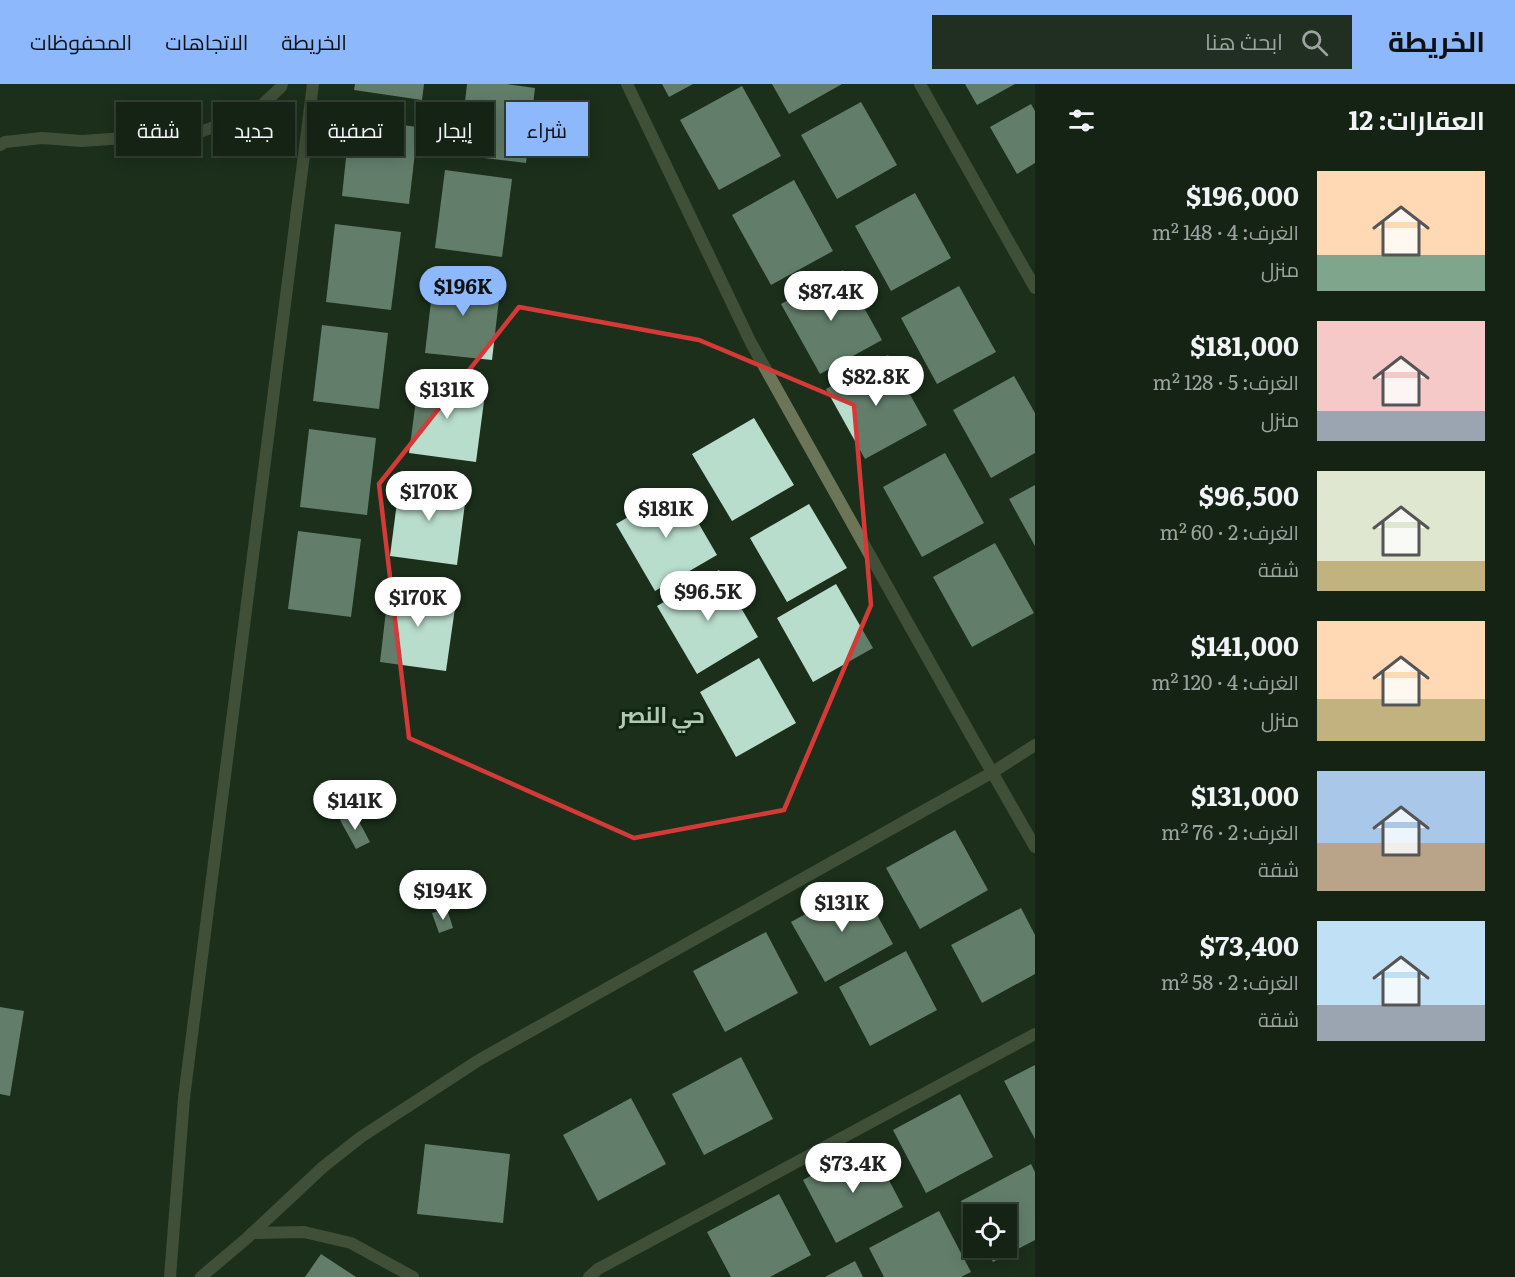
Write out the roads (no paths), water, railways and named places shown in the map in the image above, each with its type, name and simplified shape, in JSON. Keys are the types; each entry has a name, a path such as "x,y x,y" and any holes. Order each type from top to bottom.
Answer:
{"street":[{"path":"0,145 5,142 42,138 82,141 198,134 257,110 282,84"},
{"path":"170,1277 184,1098 313,84"},
{"path":"627,84 751,343 1035,847"},
{"path":"920,84 1035,288"},
{"path":"201,1277 323,1167 361,1137 479,1059 993,772 1035,746"},
{"path":"589,1277 598,1269 1035,1034"},
{"path":"252,1233 304,1233 351,1244 413,1277"}],"district":[{"name":"حي النصر","path":"662,715"}]}
